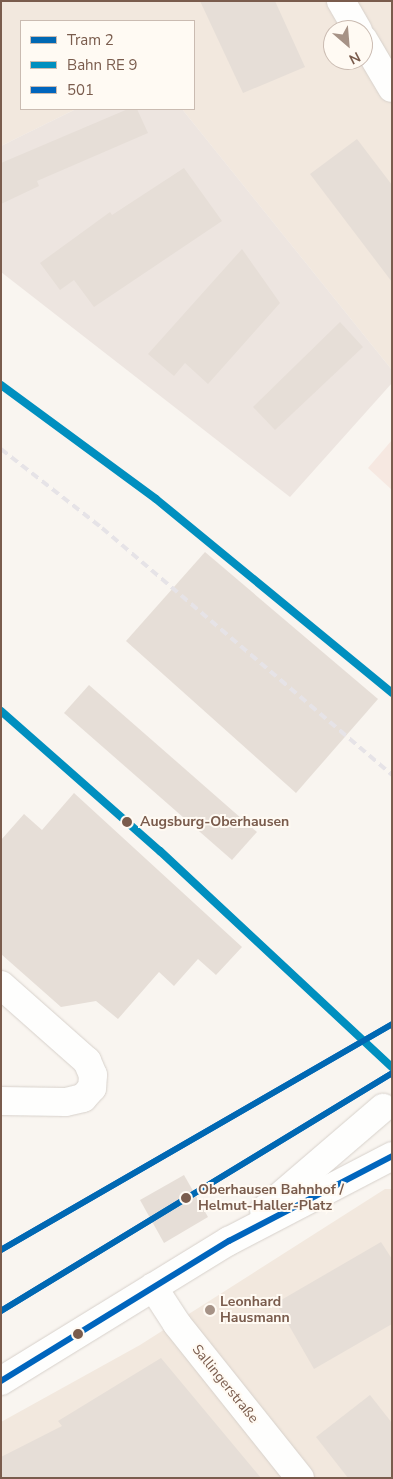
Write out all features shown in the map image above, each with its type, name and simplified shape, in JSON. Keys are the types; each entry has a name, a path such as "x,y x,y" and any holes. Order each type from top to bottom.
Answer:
{"street":[{"path":"341,1 352,20"},
{"path":"373,56 392,88"},
{"path":"1,985 87,1061 93,1075 92,1088 83,1098 65,1102 1,1101"},
{"path":"229,1241 382,1108"},
{"path":"1,1381 229,1241 392,1156"},
{"name":"Sallingerstraße","path":"153,1288 177,1324 300,1478"}],"shaded area":[{"path":"1,1 392,1 392,370 183,110 195,110 195,20 20,20 20,110 74,110 1,146"},
{"path":"74,110 183,110 392,370 392,383 290,497 1,272 1,146"},
{"path":"392,440 392,490 368,468"},
{"path":"385,1189 392,1189 392,1478 1,1478 1,1422 140,1345"}],"building":[{"path":"200,1 275,1 305,67 243,93"},
{"path":"126,110 137,110 148,133 37,181 39,186 1,204 1,163"},
{"path":"357,139 392,185 392,282 310,174"},
{"path":"184,168 222,221 94,307 74,280 60,290 40,263 110,212 112,215"},
{"path":"242,249 280,303 208,384 185,363 174,376 148,354"},
{"path":"340,322 363,347 275,430 253,407"},
{"path":"205,552 378,699 296,793 126,641"},
{"path":"89,685 257,832 232,860 64,713"},
{"path":"74,793 242,947 216,975 198,959 174,986 159,972 118,1019 96,1001 61,1007 1,954 1,840 24,814 42,830"},
{"path":"184,1175 208,1217 164,1243 140,1200"},
{"path":"381,1242 392,1259 392,1324 314,1369 276,1303"},
{"path":"161,1358 261,1478 1,1478 1,1457 62,1426 58,1421"},
{"path":"370,1395 392,1423 392,1478 348,1478 316,1437"}],"railway":[{"path":"1,449 102,528 392,775"}],"tram line":[{"name":"2","path":"1,1250 392,1024"},
{"name":"2","path":"1,1311 392,1073"}],"transit line":[{"path":"1,385 156,499 392,693"},
{"path":"1,711 160,851 392,1067"},
{"name":"501","path":"1,1250 392,1024"},
{"name":"501","path":"1,1311 392,1073"},
{"name":"501","path":"1,1381 229,1241 392,1156"}],"place":[{"name":"Augsburg-Oberhausen","path":"127,822"},
{"name":"Oberhausen Bahnhof / Helmut-Haller-Platz","path":"186,1198"},
{"name":"Leonhard Hausmann","path":"210,1310"}]}
